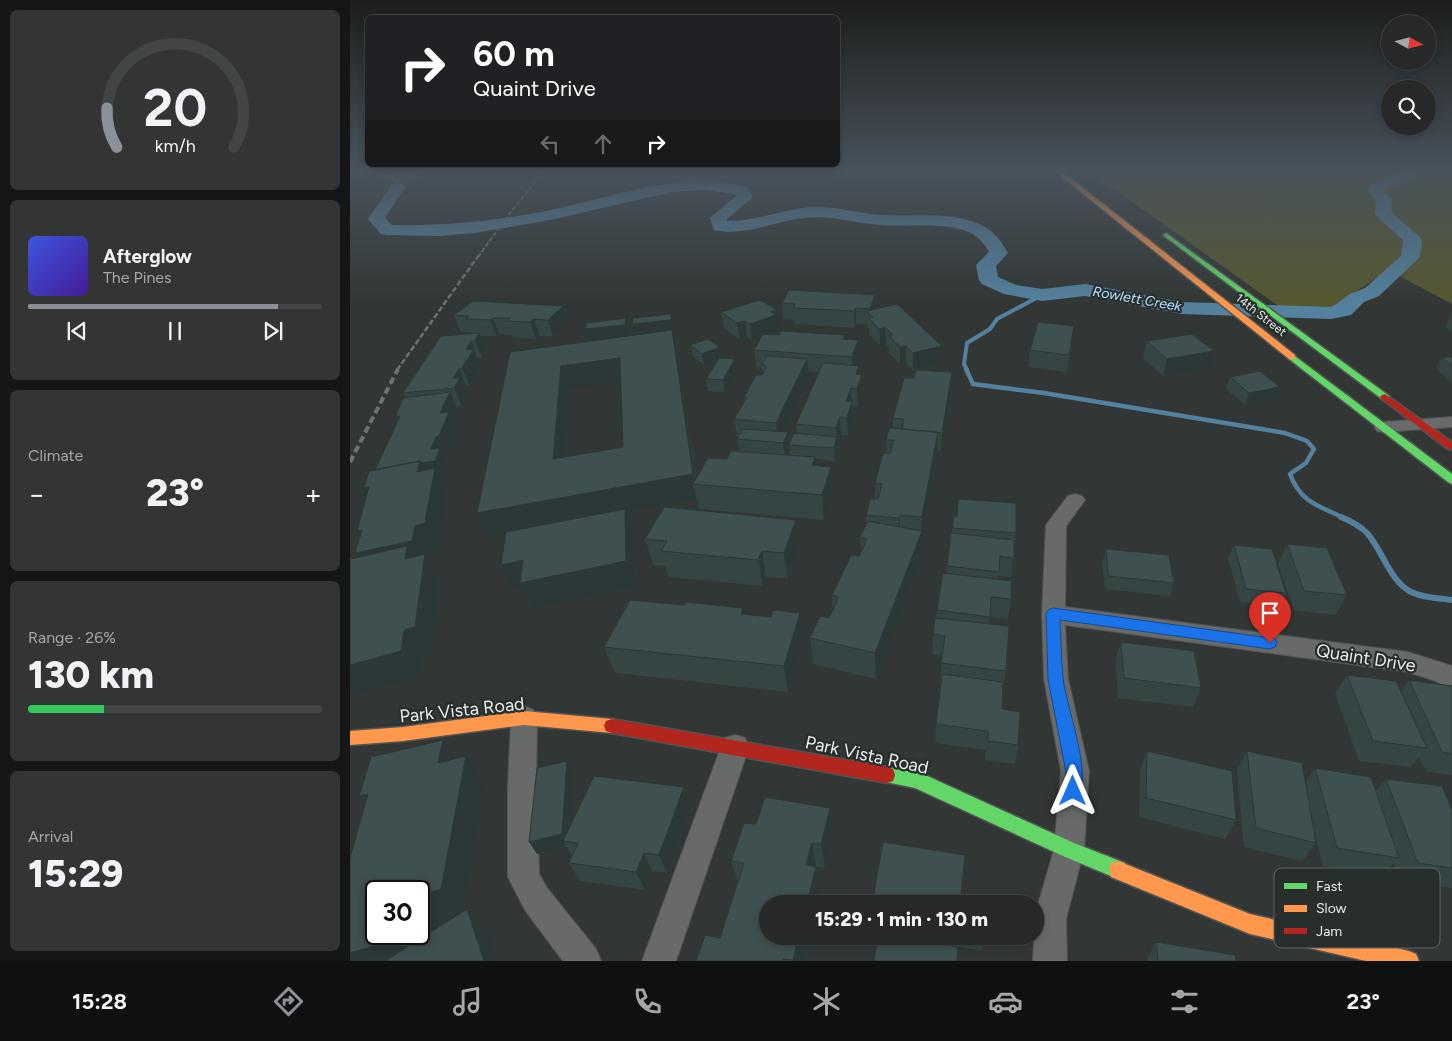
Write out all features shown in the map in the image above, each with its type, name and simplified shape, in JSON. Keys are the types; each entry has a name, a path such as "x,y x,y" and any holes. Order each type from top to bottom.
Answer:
{"main road":[{"name":"14th Street","path":"1110,214 1266,338 1452,480"},
{"name":"14th Street","path":"1154,226 1452,447"},
{"name":"Park Vista Road","path":"350,738 403,734 524,718 603,725 735,746 917,780 1070,850 1250,924 1274,930"},
{"name":"Park Vista Road","path":"1353,948 1409,961"}],"street":[{"path":"1383,427 1452,422"},
{"path":"1050,961 1050,919 1070,850 1074,772 1056,679 1053,614 1056,525 1076,500"},
{"name":"Quaint Drive","path":"1053,614 1408,662 1446,675"},
{"path":"524,718 522,785 524,877 536,899 584,961"},
{"path":"659,961 735,746"}],"green space":[{"path":"1149,214 1452,214 1452,304 1388,270 1330,309 1284,310"}],"building":[{"path":"789,290 875,295 870,309 856,308 854,311 793,308 795,304 782,303"},
{"path":"760,300 777,310 771,312 776,315 750,324 745,321 737,323 721,312"},
{"path":"473,301 563,306 548,320 534,319 530,322 507,321 510,318 493,318 490,320 466,319 469,316 454,315"},
{"path":"897,304 942,346 913,353 906,346 900,347 889,336 893,335 885,327 879,329 869,318 873,317 866,311"},
{"path":"671,314 671,320 632,324 633,318"},
{"path":"626,318 625,325 585,329 587,323"},
{"path":"1038,322 1074,326 1069,355 1030,350"},
{"path":"672,330 693,474 477,513 510,352","holes":["620,358 623,447 553,459 561,366"]},
{"path":"781,331 845,335 843,339 858,340 852,357 754,350 763,334 779,335"},
{"path":"479,333 475,341 471,341 466,350 474,349 453,378 460,378 454,388 403,393 441,336"},
{"path":"1192,334 1214,351 1167,359 1147,341"},
{"path":"708,339 720,347 702,354 690,345"},
{"path":"767,356 807,359 776,423 734,419 747,397 744,397 756,375 762,375 767,366 762,365"},
{"path":"1442,357 1452,357 1452,366"},
{"path":"719,358 735,359 723,380 706,379"},
{"path":"823,363 859,366 856,374 862,375 857,389 851,388 846,401 852,401 847,418 840,417 836,428 796,424"},
{"path":"916,370 952,372 942,433 902,429 904,419 893,418 904,378 914,378"},
{"path":"1260,371 1280,387 1249,393 1230,377"},
{"path":"450,392 440,413 449,412 439,436 436,437 431,449 440,448 435,461 421,463 420,461 375,470 400,416 395,417 403,398"},
{"path":"889,428 938,432 922,517 900,515 899,518 866,515 870,499 878,499 882,484 875,483 883,453 890,454 894,440 886,440"},
{"path":"743,429 788,432 783,443 737,439"},
{"path":"794,433 837,437 834,448 789,445"},
{"path":"731,451 815,457 812,465 831,467 822,495 693,484 708,458 727,459"},
{"path":"420,461 417,472 435,468 425,523 415,526 412,541 355,553 362,530 357,531 369,487 364,488 369,471"},
{"path":"958,499 1016,503 1016,533 952,528 954,516 957,517"},
{"path":"664,507 796,520 784,553 762,551 758,560 661,551 667,541 645,539"},
{"path":"625,509 626,561 520,583 523,560 501,565 506,532"},
{"path":"868,521 922,531 875,653 810,638 820,616 829,618 839,597 832,595 851,555 859,556 867,539 860,537"},
{"path":"951,533 1014,540 1014,558 1000,556 999,572 947,566"},
{"path":"1287,544 1327,548 1347,595 1304,591"},
{"path":"1234,545 1272,549 1286,593 1246,589"},
{"path":"407,546 405,559 425,554 415,627 404,630 401,651 350,665 350,559"},
{"path":"1106,549 1169,555 1174,583 1108,576"},
{"path":"943,573 1012,581 1011,599 991,597 990,617 937,610"},
{"path":"630,600 684,605 685,602 743,608 741,614 771,617 773,610 800,613 784,666 604,647"},
{"path":"935,618 1009,626 1006,671 941,663 945,636 933,634"},
{"path":"1121,642 1194,651 1201,688 1124,678"},
{"path":"942,674 1003,682 1002,709 1020,712 1018,745 988,741 988,731 936,724"},
{"path":"1347,675 1396,681 1427,748 1373,741"},
{"path":"1409,680 1452,686 1452,754 1442,752"},
{"path":"443,740 438,763 466,756 441,889 430,892 430,880 365,880 365,945 378,945 350,953 350,858 368,794 359,796 371,757"},
{"path":"1147,751 1232,771 1236,820 1146,798"},
{"path":"1247,751 1302,763 1316,843 1256,828"},
{"path":"567,761 562,834 529,842 537,768"},
{"path":"1315,768 1371,777 1399,858 1337,848"},
{"path":"594,776 684,787 659,855 644,853 636,872 569,863 578,843 563,841"},
{"path":"1386,779 1442,786 1452,810 1452,868 1418,863"},
{"path":"765,797 830,808 821,844 812,843 806,865 816,867 809,895 759,895 759,945 797,945 793,960 696,961 705,935 720,938 744,863 731,861 744,823 756,824"},
{"path":"883,842 965,855 961,895 874,895"},
{"path":"467,909 484,961 385,961 410,945 430,945 430,932"},
{"path":"1156,942 1235,955 1236,961 1158,961"},
{"path":"877,945 946,945 958,947 957,961 874,961"}],"waterway":[{"name":"Rowlett Creek","path":"379,214 376,219 387,230 438,231 475,228 555,214"},
{"name":"Rowlett Creek","path":"723,214 718,218 720,226 742,226 797,214"},
{"name":"Rowlett Creek","path":"838,214 882,220 958,223 979,230 987,236 999,253 986,265 989,280 1011,290 1042,295 1085,290 1182,308 1331,313 1343,310 1357,298 1372,292 1410,258 1413,245 1412,238 1384,214"},
{"path":"967,370 964,364 967,343 990,329 997,319 1042,295"},
{"path":"966,369 973,384 1044,393 1285,433 1307,441 1314,449 1306,463 1290,474 1294,483 1299,491 1311,502 1344,518"},
{"path":"1341,517 1367,533 1403,587 1420,596 1452,600"}],"railway":[{"path":"478,257 509,214"},
{"path":"397,370 479,255"},
{"path":"350,462 398,369"}],"traffic: fast":[{"path":"1166,235 1385,397"},
{"path":"1292,357 1452,480"},
{"path":"887,775 917,780 1069,850 1118,870"}],"traffic: slow":[{"path":"1112,214 1292,357"},
{"path":"350,738 403,734 524,718 612,726"},
{"path":"1118,870 1250,924 1274,930"},
{"path":"1353,948 1409,961"}],"traffic: jam":[{"path":"1385,397 1452,447"},
{"path":"612,726 887,775"}],"route":[{"path":"1073,791 1074,772 1056,679 1053,614 1270,643"}]}
